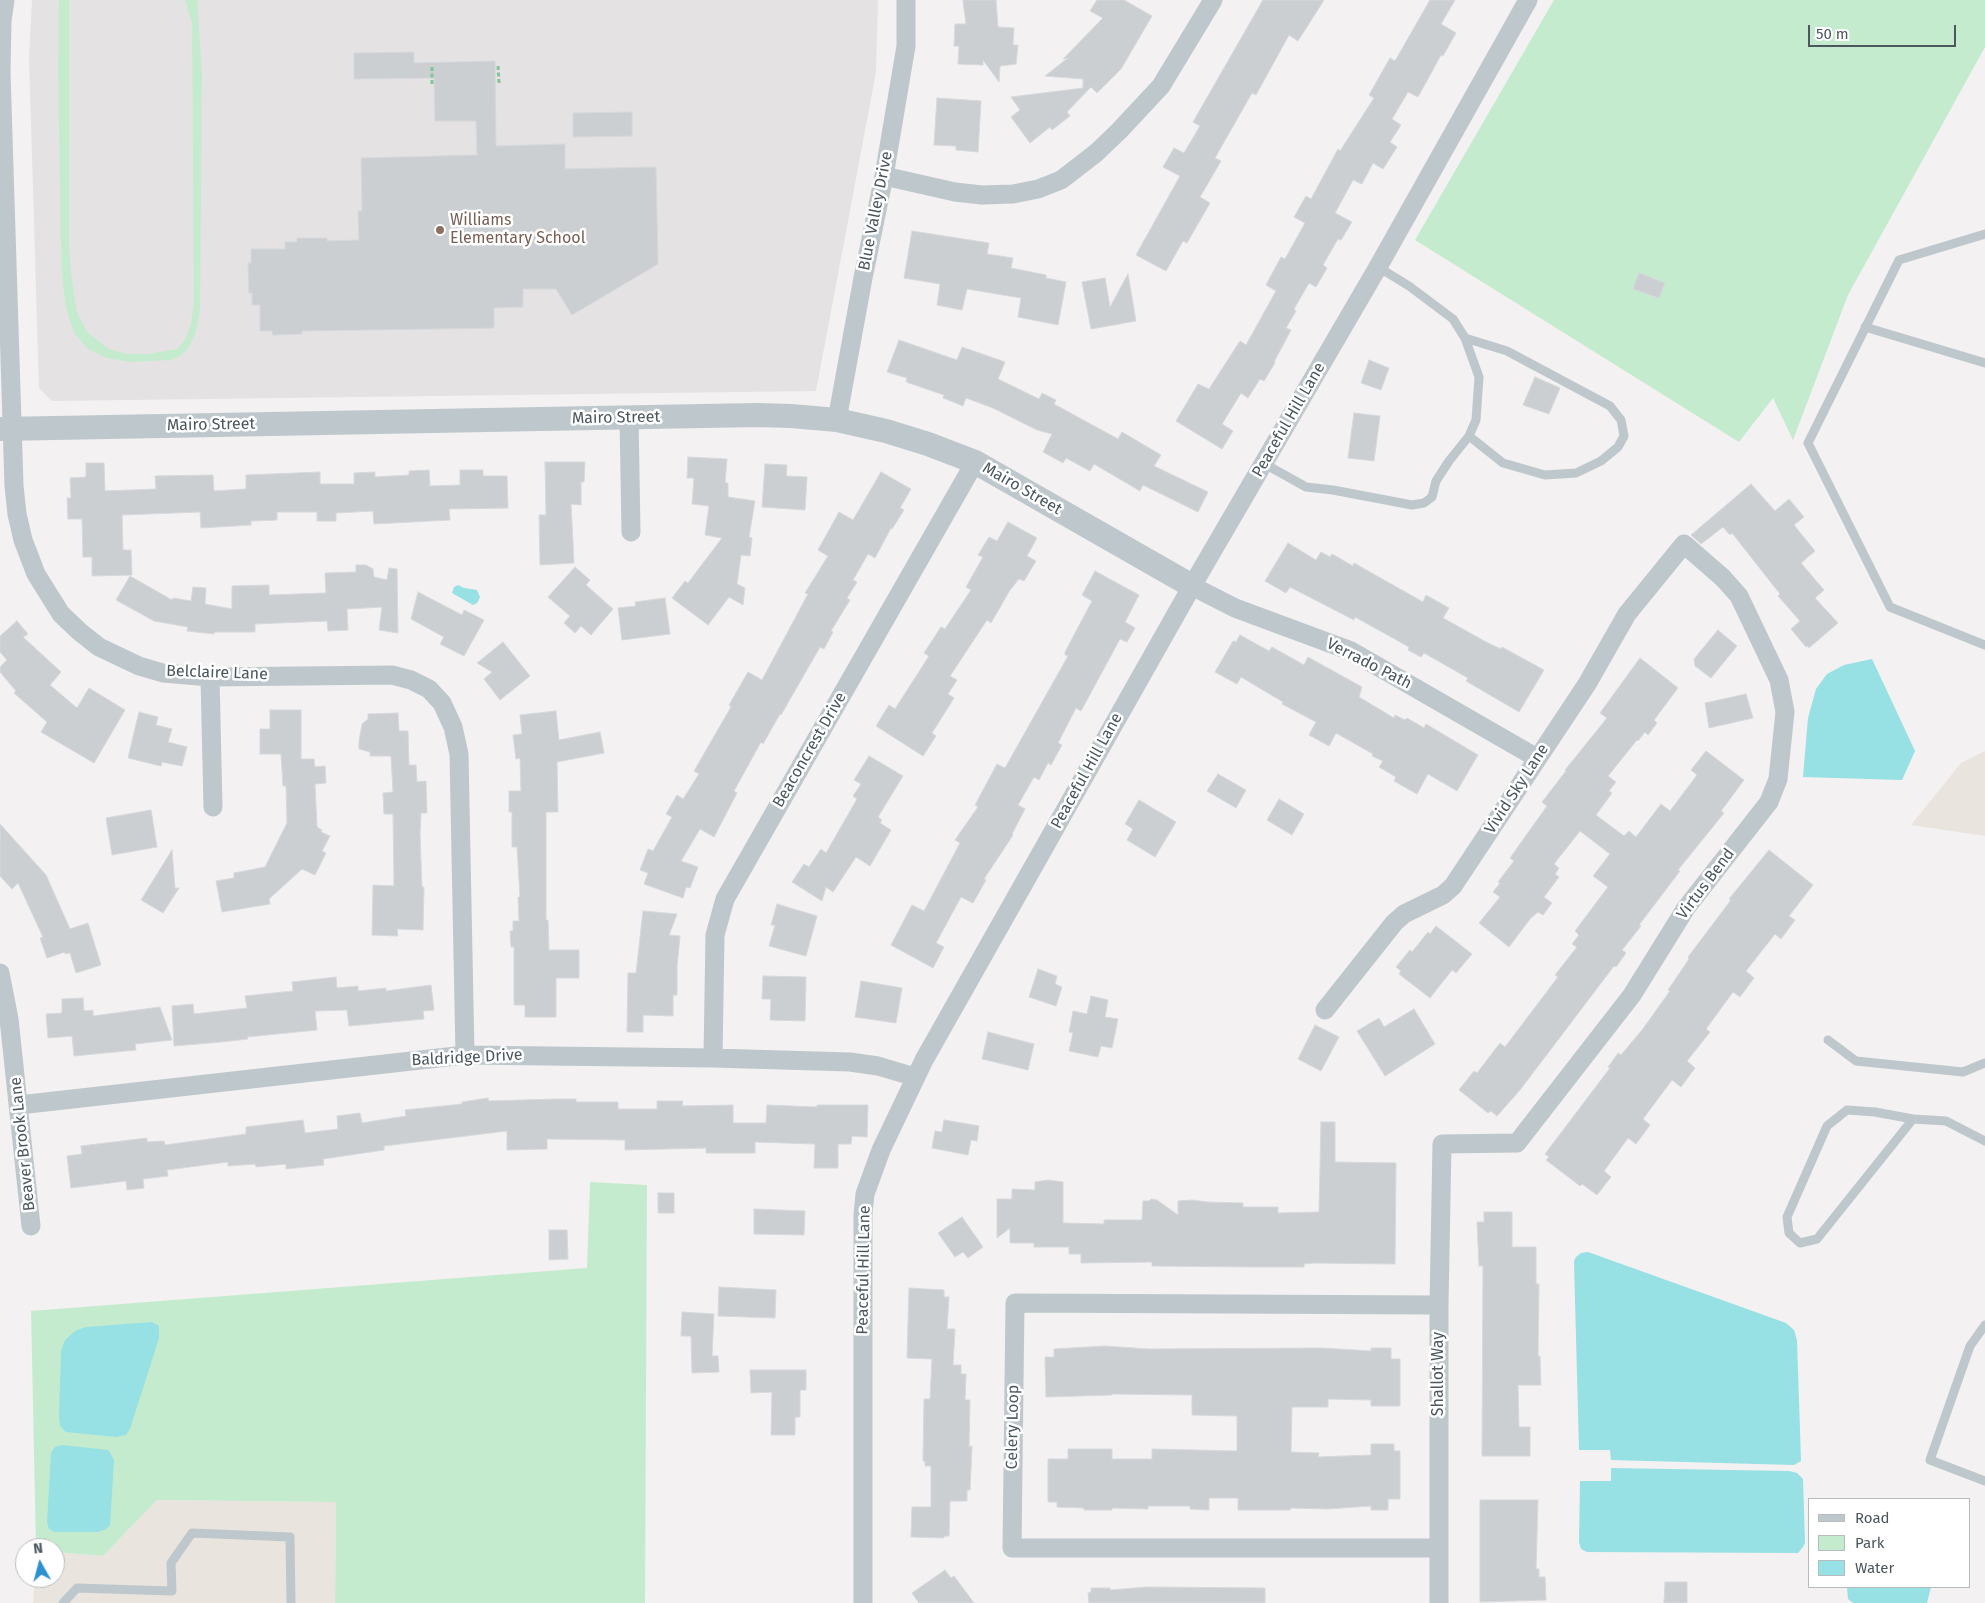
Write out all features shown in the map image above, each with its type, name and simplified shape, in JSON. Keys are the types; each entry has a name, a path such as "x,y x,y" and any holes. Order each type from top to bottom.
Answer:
{"street":[{"name":"Belclaire Lane","path":"5,0 2,21 1,72 6,429 17,514 23,540 36,574 61,614 99,647 139,666 163,673 210,677 392,675 411,680 429,689 442,703 453,727 459,754 465,1055"},
{"name":"Blue Valley Drive","path":"837,420 884,176 906,46 906,0"},
{"path":"884,176 955,192 982,195 1014,194 1038,189 1061,180 1096,153 1160,86 1213,0"},
{"name":"Peaceful Hill Lane","path":"863,1603 863,1214 865,1194 881,1150 915,1077 1192,586 1378,267 1528,0"},
{"name":"Mairo Street","path":"6,429 765,415 837,420 886,431 928,444 975,462 1192,586"},
{"path":"629,418 632,532"},
{"name":"Beaconcrest Drive","path":"713,1058 715,935 724,899 975,462"},
{"name":"Vivid Sky Lane","path":"1325,1010 1394,923 1404,914 1443,895 1453,886 1587,684 1627,614 1684,544"},
{"name":"Virtus Bend","path":"1442,1144 1517,1143 1632,995 1686,908 1769,802 1775,789 1778,779 1784,712 1779,680 1739,596 1723,578 1684,544"},
{"name":"Verrado Path","path":"1192,586 1235,608 1351,651 1537,758"},
{"path":"210,677 213,807"},
{"name":"Beaver Brook Lane","path":"0,973 9,1019 31,1226"},
{"name":"Baldridge Drive","path":"19,1105 465,1055 713,1058 850,1062 878,1066 915,1077"},
{"name":"Shallot Way","path":"1439,1603 1439,1305 1442,1144"},
{"name":"Celery Loop","path":"1439,1305 1015,1304 1012,1548 1439,1548"}],"lane":[{"path":"1985,234 1899,260 1808,443 1890,607 1985,645"},
{"path":"1263,463 1306,487 1333,490 1412,506 1424,503 1432,498 1436,481 1469,436 1476,420 1478,377 1465,338 1453,319 1409,286 1378,267"},
{"path":"1865,326 1985,363"},
{"path":"1465,338 1507,351 1610,406 1621,420 1624,436 1618,447 1601,461 1576,472 1546,475 1503,463 1469,436"},
{"path":"1828,1040 1856,1061 1963,1072 1985,1063"},
{"path":"1913,1119 1817,1239 1800,1243 1789,1233 1787,1217 1827,1126 1847,1110 1875,1112 1913,1119 1946,1121 1985,1141"},
{"path":"1985,1325 1970,1346 1930,1460 1985,1481"},
{"path":"63,1603 77,1588 172,1591 171,1563 192,1533 290,1536 291,1603"}],"path":[{"path":"498,66 498,83"},
{"path":"432,67 432,84"}],"shaded area":[{"name":"Williams Elementary School","path":"32,0 878,0 876,72 816,391 52,401 39,388 29,57"},
{"path":"1985,751 1985,836 1911,825 1961,763"},
{"path":"157,1500 336,1502 335,1603 33,1603 34,1588 65,1588 65,1553 103,1556"}],"green space":[{"path":"59,0 69,0 69,244 77,313 87,332 109,349 127,354 147,354 177,349 185,340 191,324 194,301 192,23 185,0 197,0 202,74 200,310 195,335 189,347 180,356 171,360 131,362 106,358 88,349 74,333 66,308 61,245 58,69"},
{"path":"1554,0 1985,0 1985,47 1848,295 1793,440 1773,398 1739,442 1415,240"},
{"path":"590,1182 647,1185 645,1603 335,1603 336,1502 157,1500 103,1556 65,1553 65,1538 36,1538 31,1311 587,1268"}],"water":[{"path":"458,585 477,590 480,597 477,603 473,605 452,593 454,587"},
{"path":"1872,659 1915,751 1902,780 1803,777 1808,718 1816,689 1827,674 1844,665"},
{"path":"1588,1252 1786,1323 1794,1330 1797,1340 1801,1461 1794,1465 1611,1460 1610,1450 1579,1450 1574,1261 1581,1253"},
{"path":"152,1322 159,1326 159,1338 130,1429 126,1435 116,1437 66,1432 60,1426 59,1417 61,1351 65,1340 75,1331 86,1327"},
{"path":"62,1445 108,1450 111,1454 114,1461 110,1526 106,1529 98,1532 55,1532 49,1529 47,1522 51,1453 55,1447"},
{"path":"1611,1468 1789,1471 1797,1473 1803,1479 1805,1543 1798,1553 1587,1552 1581,1549 1579,1542 1580,1481 1611,1481"},
{"path":"1847,1588 1931,1588 1927,1603 1853,1603 1848,1599"}],"building":[{"path":"963,0 996,0 998,27 1014,28 1013,45 1018,45 1016,64 1000,66 999,82 983,60 983,65 958,64 959,46 954,46 955,24 966,24"},
{"path":"1097,0 1124,0 1152,16 1121,69 1097,93 1091,87 1067,112 1070,116 1052,130 1050,127 1030,143 1011,117 1020,110 1011,97 1083,88 1083,79 1045,76 1068,58 1063,59 1103,18 1090,11"},
{"path":"1263,0 1324,0 1298,41 1289,35 1256,95 1252,93 1215,158 1221,161 1200,197 1210,203 1187,243 1183,241 1166,271 1136,255 1180,176 1163,167 1174,148 1184,153 1200,126 1193,122"},
{"path":"1430,0 1455,0 1441,24 1456,33 1443,56 1441,55 1418,97 1408,92 1392,119 1401,125 1390,142 1397,147 1383,169 1373,163 1362,184 1353,180 1335,213 1352,222 1341,240 1338,239 1323,265 1327,268 1316,287 1309,283 1294,309 1296,311 1286,328 1291,330 1264,381 1260,379 1248,398 1241,393 1222,424 1233,431 1222,449 1176,421 1198,384 1209,389 1240,341 1246,345 1276,291 1266,285 1281,257 1285,259 1305,223 1294,217 1306,196 1311,199 1338,149 1340,151 1374,98 1369,95 1390,58 1395,61"},
{"path":"414,52 414,63 495,61 496,146 565,144 565,169 656,167 658,264 572,315 556,289 523,289 523,307 494,308 494,328 302,331 302,334 273,335 272,331 260,331 260,305 252,305 252,293 249,293 248,263 251,263 251,249 285,249 285,242 297,242 297,238 327,238 327,241 359,240 358,211 362,211 361,158 477,155 476,121 435,121 434,78 354,79 354,53"},
{"path":"937,98 981,101 978,152 956,150 956,146 934,145"},
{"path":"632,112 632,136 573,137 573,113"},
{"path":"912,231 989,243 987,254 1013,258 1011,268 1046,275 1046,278 1066,282 1058,325 1018,317 1021,298 967,289 962,310 937,305 940,284 904,278"},
{"path":"1639,273 1665,283 1659,298 1633,289"},
{"path":"1128,274 1136,321 1091,329 1082,282 1105,278 1110,307"},
{"path":"899,340 957,360 962,347 1005,362 998,379 1039,399 1042,393 1056,400 1054,404 1118,439 1122,432 1161,455 1154,466 1208,492 1198,512 1143,485 1140,491 1094,464 1090,471 1066,458 1063,463 1043,452 1052,434 1037,430 993,408 966,398 963,406 943,398 944,395 906,382 907,378 887,372"},
{"path":"1369,360 1389,368 1381,390 1361,383"},
{"path":"1535,377 1560,388 1549,414 1523,405"},
{"path":"1354,413 1380,416 1374,461 1348,458"},
{"path":"688,457 727,459 725,483 728,483 728,497 755,501 749,537 752,538 750,556 741,555 737,584 745,588 743,605 729,597 708,625 672,598 685,581 688,583 722,538 705,535 709,506 692,504 694,478 687,478"},
{"path":"545,462 585,462 584,482 581,482 581,505 571,504 574,563 540,565 539,515 546,515"},
{"path":"86,463 104,463 105,491 156,489 155,476 213,475 214,491 246,489 246,475 320,472 320,484 354,484 354,473 375,472 375,477 409,475 409,471 429,470 430,486 460,485 460,470 483,470 483,476 507,476 508,508 449,509 450,520 374,524 373,511 336,513 336,521 317,521 317,512 277,512 277,520 251,521 251,525 201,528 200,512 122,515 123,550 131,550 132,575 92,576 92,557 83,557 82,519 68,519 67,498 71,498 70,478 86,477"},
{"path":"765,464 787,465 786,476 807,477 805,510 762,507"},
{"path":"881,472 911,489 900,508 904,510 891,528 875,558 868,554 853,580 857,582 847,598 850,600 831,631 833,632 824,649 820,647 763,744 761,742 734,791 737,793 714,837 700,829 681,861 698,867 690,888 686,887 683,898 644,884 648,873 640,870 648,849 653,851 672,817 666,814 677,795 683,799 699,774 694,771 731,707 729,705 748,672 762,680 808,594 805,593 828,556 818,550 839,512 853,520"},
{"path":"1751,484 1775,511 1789,499 1804,517 1794,525 1815,551 1801,563 1824,590 1815,598 1838,623 1809,648 1791,629 1800,621 1778,596 1780,594 1732,533 1730,535 1723,527 1701,544 1691,535"},
{"path":"1008,522 1037,538 1027,556 1036,561 1024,581 1019,579 1010,590 991,623 987,620 950,676 957,680 948,694 954,698 932,733 936,736 923,756 876,726 889,705 895,709 929,656 924,653 941,627 945,629 971,590 966,587 983,557 978,555 989,537 997,541"},
{"path":"1288,543 1316,560 1321,552 1330,557 1332,554 1353,566 1354,563 1423,602 1426,595 1449,608 1443,618 1488,643 1501,649 1502,647 1544,670 1519,712 1466,681 1468,678 1424,653 1421,657 1408,650 1409,647 1355,617 1354,620 1290,587 1286,593 1265,581"},
{"path":"356,565 366,565 373,569 374,577 387,580 389,568 397,569 398,633 379,630 382,607 347,609 348,630 328,631 327,621 255,624 255,632 214,632 214,634 187,631 188,627 154,621 116,600 130,576 172,600 173,598 191,601 193,587 206,588 205,604 232,609 232,586 269,585 269,595 326,593 325,573 356,572"},
{"path":"575,567 590,580 586,585 613,609 591,635 581,626 575,633 564,623 570,616 548,597"},
{"path":"1095,571 1139,595 1125,622 1135,628 1127,642 1120,639 1081,711 1076,708 1058,743 1062,745 1051,765 1048,763 1039,780 1034,777 1018,805 1025,809 1013,835 984,879 986,880 973,903 961,897 936,943 944,947 933,968 891,945 912,905 924,911 960,843 955,840 978,807 975,805 997,764 1005,768 1068,656 1065,655 1065,652 1092,601 1082,595"},
{"path":"418,592 462,615 464,610 484,620 464,656 440,644 444,637 411,619"},
{"path":"665,598 670,634 622,640 618,608 636,606 635,602"},
{"path":"17,621 28,634 23,637 61,672 50,685 77,708 89,688 125,710 94,763 41,732 47,722 14,693 16,691 0,672 0,667 7,660 0,652 0,636"},
{"path":"1718,630 1737,646 1711,678 1695,666 1694,659"},
{"path":"1240,635 1269,651 1272,647 1304,665 1308,657 1362,687 1359,697 1394,718 1395,715 1405,720 1407,718 1424,728 1426,724 1478,755 1457,791 1428,774 1417,794 1394,781 1396,777 1379,767 1383,761 1372,756 1373,754 1336,733 1329,746 1309,735 1316,722 1282,704 1283,702 1241,677 1237,684 1215,672 1233,641 1236,642"},
{"path":"503,642 530,676 500,700 484,679 492,672 477,663"},
{"path":"1640,658 1678,688 1654,720 1657,723 1648,735 1645,732 1637,740 1608,776 1616,782 1609,791 1612,793 1596,815 1624,836 1629,831 1636,837 1661,804 1670,811 1697,775 1691,770 1706,751 1744,780 1721,811 1724,813 1678,870 1680,871 1639,925 1641,926 1622,950 1626,953 1616,967 1614,966 1520,1090 1497,1116 1491,1111 1488,1113 1459,1090 1474,1071 1477,1073 1500,1043 1505,1047 1558,977 1555,975 1577,947 1572,944 1579,935 1575,931 1608,887 1593,876 1610,854 1580,831 1554,864 1559,868 1555,874 1559,877 1544,897 1552,903 1543,915 1538,912 1530,919 1509,947 1479,923 1500,897 1493,892 1514,861 1510,858 1547,806 1542,802 1607,718 1600,713"},
{"path":"1746,694 1753,718 1709,728 1705,703"},
{"path":"270,710 301,710 301,759 314,759 315,767 325,766 326,783 315,784 317,827 322,830 321,832 330,836 322,851 326,853 315,875 302,869 269,899 270,904 222,912 216,881 234,878 234,873 265,867 287,823 286,786 283,786 281,754 260,754 260,729 270,729"},
{"path":"556,711 559,740 600,732 604,753 557,762 558,812 546,812 546,920 548,920 549,950 579,950 579,978 556,978 556,1017 525,1017 525,1005 514,1005 514,947 511,947 510,931 513,931 513,921 519,921 518,897 520,897 517,847 512,847 512,812 509,812 509,791 521,791 520,758 516,759 513,735 522,734 520,715"},
{"path":"139,712 158,717 156,725 172,729 168,742 187,747 182,766 162,762 161,766 128,758"},
{"path":"398,713 399,731 408,731 409,765 416,765 417,782 426,781 427,813 421,813 420,834 422,887 424,887 423,930 397,929 398,936 372,935 373,885 394,886 393,814 384,814 383,793 393,792 391,756 370,756 370,752 359,749 359,741 362,724 368,719 368,714"},
{"path":"869,756 903,776 878,817 882,820 880,823 891,830 870,866 856,857 833,892 826,887 822,901 792,882 804,864 809,867 821,849 826,853 857,799 853,796 861,784 854,780"},
{"path":"1218,774 1246,790 1236,808 1207,791"},
{"path":"1279,799 1304,814 1292,835 1267,820"},
{"path":"1139,800 1176,822 1155,857 1127,840 1133,829 1125,824"},
{"path":"151,810 157,847 112,855 106,818"},
{"path":"0,824 46,875 70,929 88,923 101,965 76,973 70,953 65,954 65,952 47,958 40,938 43,937 18,883 12,889 0,876"},
{"path":"172,850 175,888 179,888 163,913 141,900"},
{"path":"1769,850 1813,885 1789,916 1795,920 1781,939 1775,934 1746,971 1754,978 1740,997 1733,992 1706,1029 1710,1032 1687,1061 1695,1068 1681,1087 1672,1080 1643,1119 1650,1125 1636,1144 1628,1138 1604,1171 1611,1177 1597,1195 1582,1184 1580,1186 1546,1160 1549,1157 1545,1154 1610,1068 1608,1067 1618,1053 1621,1055 1642,1030 1670,991 1668,990 1689,959 1688,957 1731,900 1729,899"},
{"path":"777,904 817,916 806,956 769,946 775,925 771,925"},
{"path":"643,911 677,914 669,935 680,936 677,995 673,995 673,1016 643,1015 643,1032 627,1032 628,973 636,973"},
{"path":"1436,926 1472,954 1456,973 1452,970 1430,998 1399,974 1401,971 1396,967 1410,950 1412,952 1428,932 1430,934"},
{"path":"1038,969 1057,976 1055,984 1062,987 1056,1006 1029,997"},
{"path":"763,976 806,977 805,1021 770,1020 771,999 762,999"},
{"path":"336,977 337,988 358,986 358,991 386,988 386,991 431,985 434,1010 423,1011 424,1019 349,1026 347,1010 315,1011 317,1030 174,1046 172,1006 193,1004 194,1014 247,1008 245,996 293,991 292,982"},
{"path":"861,981 902,988 896,1023 855,1017"},
{"path":"1091,996 1108,1000 1105,1017 1118,1019 1112,1048 1101,1046 1098,1057 1069,1051 1073,1033 1069,1032 1073,1011 1087,1014"},
{"path":"83,998 84,1011 93,1010 93,1016 160,1007 172,1040 135,1044 136,1050 74,1056 72,1036 48,1038 46,1014 62,1013 62,999"},
{"path":"1414,1009 1435,1044 1385,1076 1357,1031 1379,1018 1384,1027"},
{"path":"1315,1025 1339,1037 1321,1071 1298,1059"},
{"path":"988,1032 1034,1044 1028,1070 982,1059"},
{"path":"488,1098 489,1101 576,1099 576,1102 618,1102 618,1109 657,1109 657,1101 683,1101 682,1106 733,1105 733,1123 766,1123 767,1105 817,1107 817,1105 868,1105 867,1137 852,1136 851,1144 838,1144 838,1168 814,1168 815,1144 755,1142 755,1153 706,1153 706,1148 625,1150 625,1140 547,1139 547,1149 507,1150 507,1131 384,1146 384,1150 323,1159 324,1165 286,1169 286,1164 256,1167 255,1164 228,1166 228,1162 167,1170 168,1176 143,1179 144,1188 127,1190 126,1181 71,1188 67,1156 82,1154 81,1146 147,1138 147,1142 164,1141 165,1145 246,1134 246,1127 303,1120 305,1133 338,1129 337,1116 360,1113 362,1123 406,1116 405,1110 462,1104 462,1102"},
{"path":"944,1120 979,1126 977,1141 971,1140 968,1155 932,1148 935,1131 942,1132"},
{"path":"1321,1122 1335,1122 1335,1162 1396,1163 1395,1264 1314,1263 1304,1264 1304,1267 1250,1267 1152,1266 1152,1262 1081,1263 1081,1254 1069,1254 1069,1247 1034,1247 1034,1243 1010,1243 1010,1228 997,1238 997,1199 1012,1199 1012,1189 1035,1190 1035,1182 1048,1180 1063,1182 1063,1223 1104,1224 1104,1220 1142,1220 1143,1201 1151,1199 1157,1200 1178,1215 1178,1201 1192,1200 1243,1203 1243,1207 1278,1207 1278,1213 1319,1212"},
{"path":"658,1193 674,1193 674,1213 658,1213"},
{"path":"754,1209 805,1211 804,1235 754,1234"},
{"path":"1484,1212 1512,1212 1512,1247 1536,1247 1536,1284 1539,1284 1538,1356 1540,1356 1541,1385 1518,1385 1519,1427 1530,1427 1530,1456 1482,1456 1483,1266 1479,1266 1477,1222 1484,1222"},
{"path":"962,1217 983,1247 968,1258 963,1252 955,1257 938,1233"},
{"path":"549,1230 567,1230 568,1259 549,1260"},
{"path":"719,1287 776,1290 775,1318 718,1316"},
{"path":"909,1288 944,1290 944,1297 949,1297 947,1329 955,1329 953,1365 961,1365 961,1374 966,1374 965,1400 970,1400 969,1447 972,1446 970,1490 967,1490 967,1501 950,1501 949,1536 944,1536 944,1538 911,1537 912,1507 931,1507 931,1466 925,1466 925,1461 923,1461 924,1399 930,1399 932,1359 907,1358"},
{"path":"682,1312 714,1314 712,1356 718,1356 719,1372 692,1373 691,1336 681,1336"},
{"path":"1105,1346 1148,1349 1322,1348 1371,1351 1371,1348 1391,1348 1391,1359 1400,1359 1400,1406 1371,1406 1371,1400 1328,1399 1328,1407 1292,1407 1291,1452 1319,1453 1318,1457 1371,1455 1371,1444 1394,1444 1394,1451 1400,1451 1400,1499 1388,1499 1388,1510 1371,1510 1371,1506 1327,1509 1238,1510 1238,1498 1209,1498 1209,1510 1190,1509 1190,1506 1148,1506 1148,1509 1112,1508 1112,1510 1084,1510 1084,1508 1057,1507 1057,1502 1048,1502 1048,1459 1068,1459 1068,1449 1112,1449 1112,1459 1152,1459 1152,1449 1237,1451 1237,1416 1192,1415 1192,1395 1112,1394 1046,1397 1045,1357 1054,1357 1054,1349"},
{"path":"750,1370 806,1370 806,1390 800,1390 800,1417 795,1417 795,1435 771,1435 772,1392 751,1393"},
{"path":"1480,1500 1538,1500 1536,1569 1539,1569 1539,1577 1545,1577 1546,1600 1480,1602"},
{"path":"945,1570 951,1578 954,1576 974,1603 919,1603 912,1593"},
{"path":"1665,1582 1687,1582 1687,1603 1664,1603"},
{"path":"1147,1587 1265,1588 1265,1603 1089,1603 1088,1593 1091,1592 1091,1588 1110,1588 1110,1590"}],"place":[{"name":"Williams Elementary School","path":"440,230"}]}
